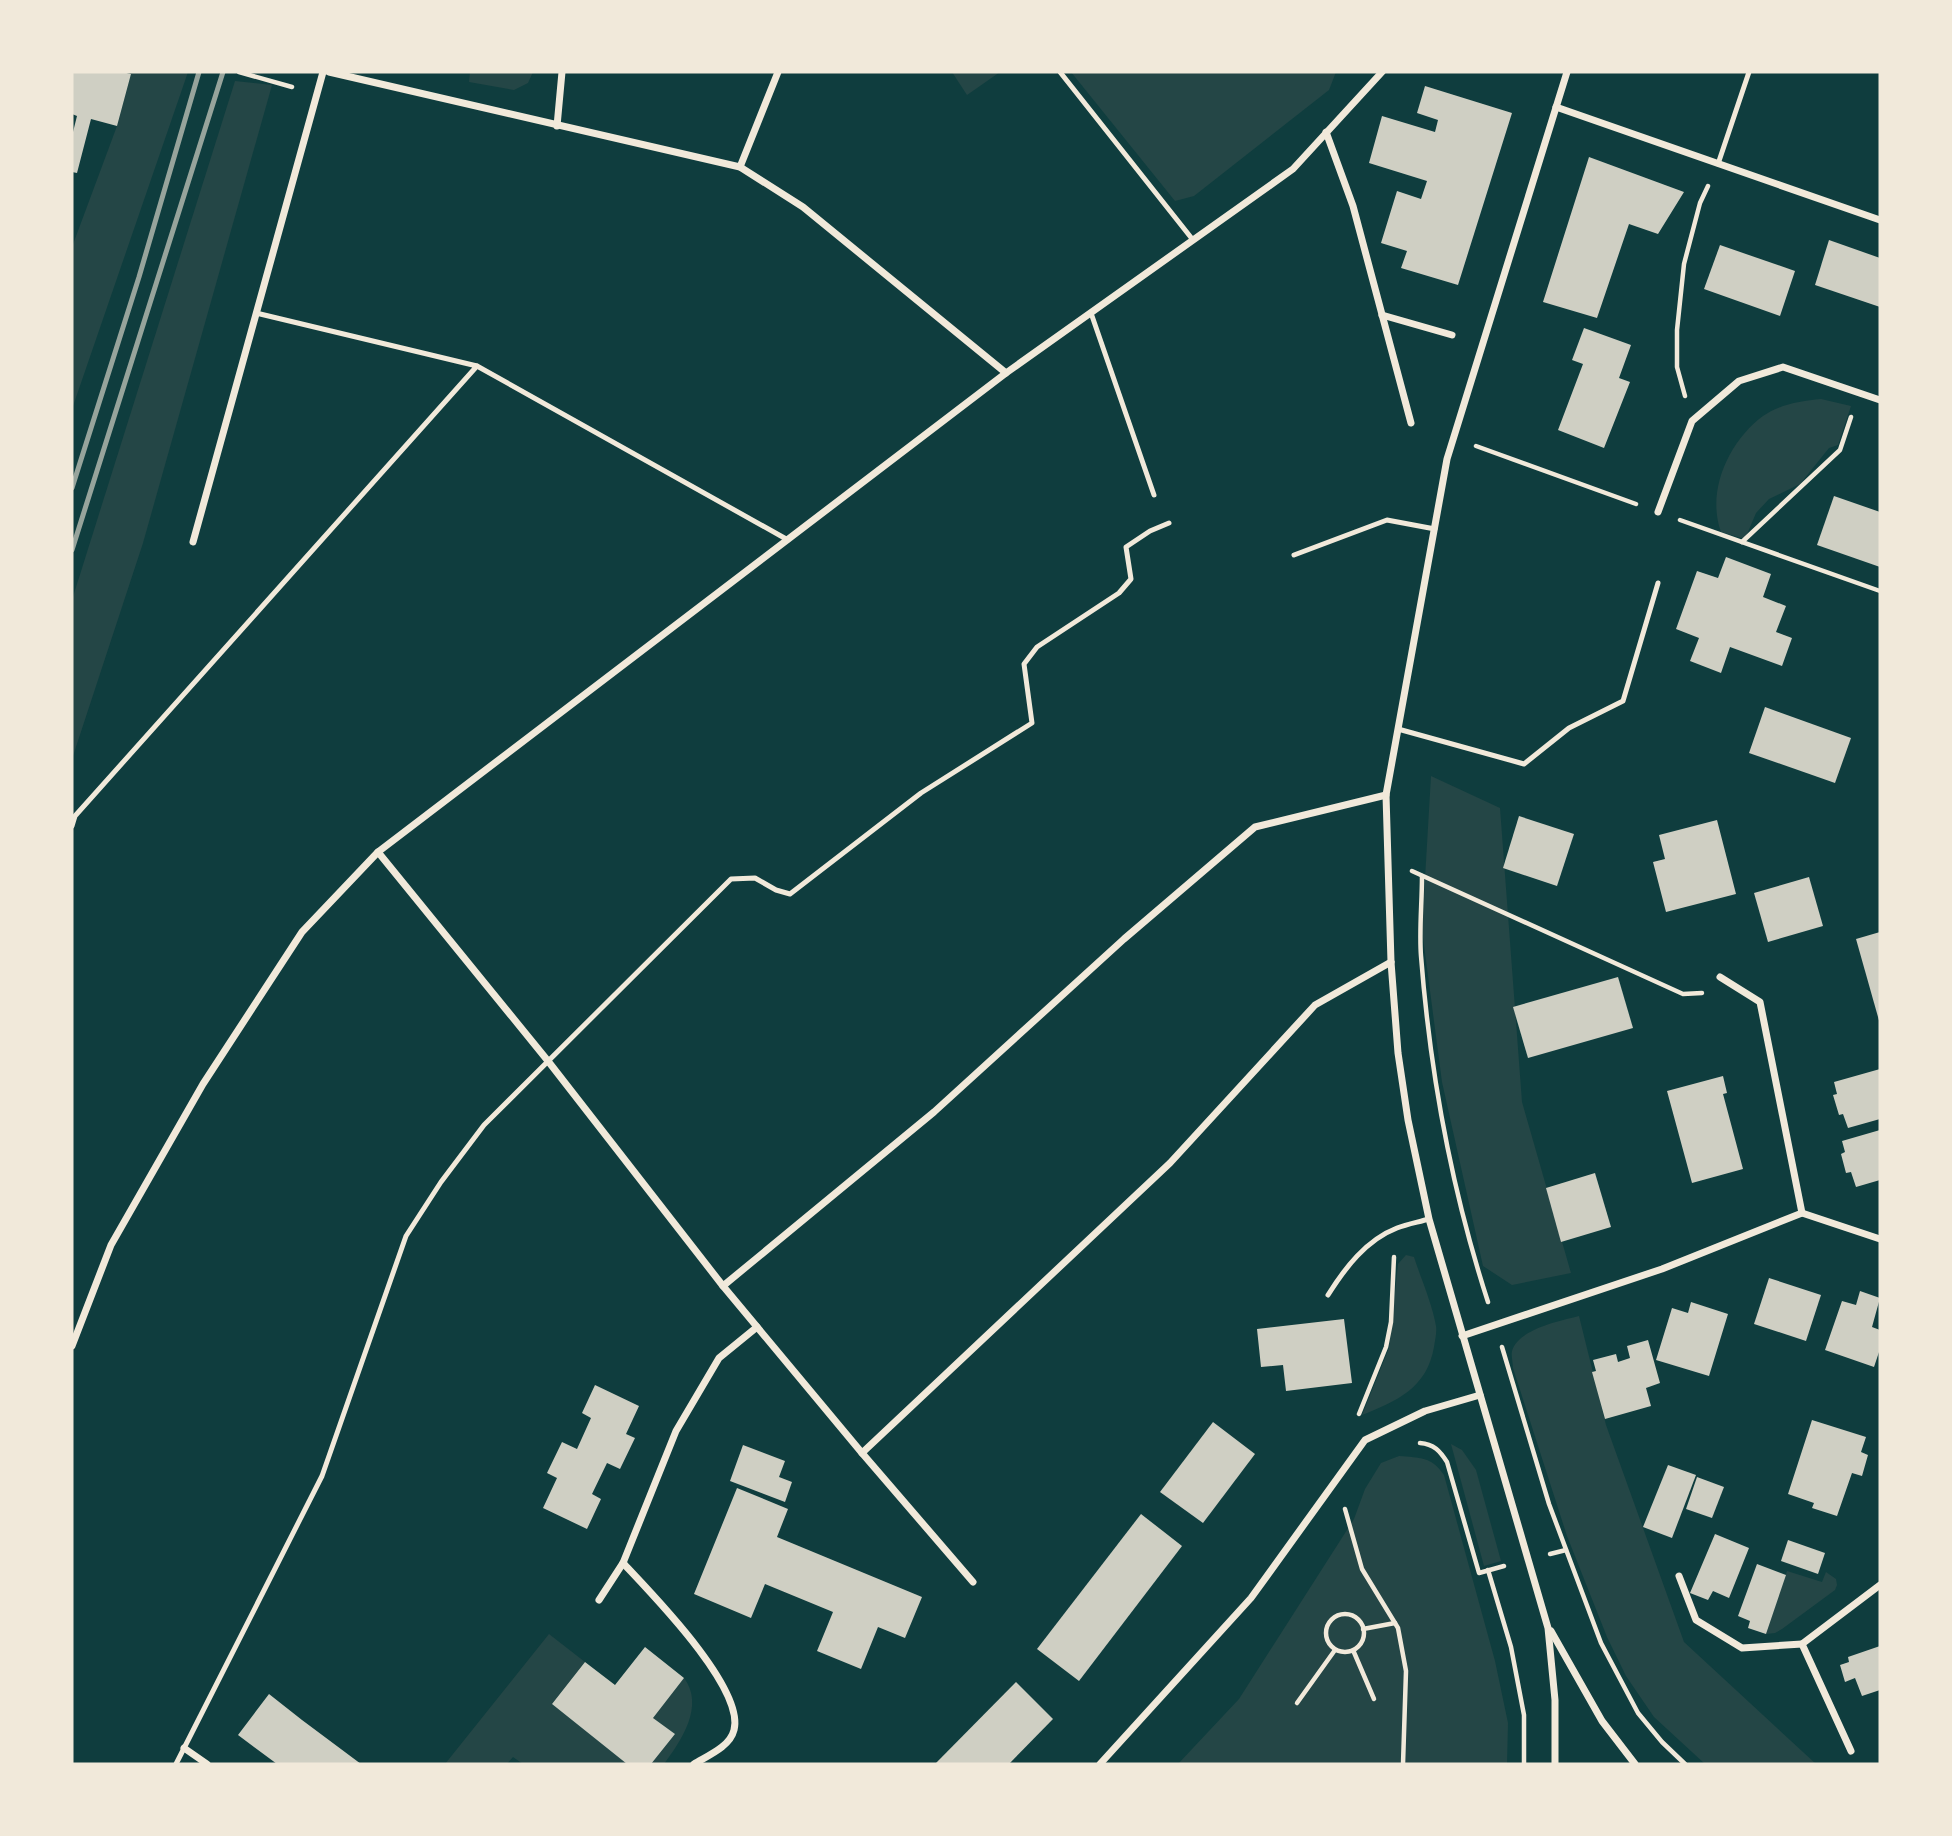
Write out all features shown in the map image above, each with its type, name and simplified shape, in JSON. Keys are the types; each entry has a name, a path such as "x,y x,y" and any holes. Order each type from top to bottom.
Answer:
{"street":[{"path":"193,542 323,72"},
{"path":"329,72 740,167 803,207 1006,373"},
{"path":"557,126 562,72"},
{"path":"740,167 778,72"},
{"path":"72,1346 111,1245 203,1084 302,932 378,852 1006,373 1293,169 1382,72"},
{"path":"1555,1764 1555,1700 1548,1628 1429,1219 1408,1120 1398,1053 1391,962 1386,795 1447,459 1567,72"},
{"path":"1556,107 1880,220"},
{"path":"1326,132 1353,206 1411,423"},
{"path":"1382,315 1452,335"},
{"path":"1658,512 1692,421 1739,381 1783,366 1880,400"},
{"path":"723,1286 934,1112 1124,939 1255,827 1386,795"},
{"path":"378,852 548,1061 723,1286 973,1582"},
{"path":"862,1453 1170,1163 1315,1005 1391,962"},
{"path":"1720,977 1759,1002 1802,1213"},
{"path":"1462,1336 1651,1273 1802,1213 1880,1239"},
{"path":"599,1600 623,1563 676,1431 719,1359 757,1327"},
{"path":"1100,1764 1251,1598 1365,1440 1425,1410 1480,1395"},
{"path":"623,1563 667,1610 712,1667 734,1715 734,1731 726,1744 694,1764"},
{"path":"1679,1576 1696,1620 1742,1648 1802,1644 1880,1585"},
{"path":"1548,1628 1602,1721 1635,1764"},
{"path":"1802,1644 1851,1751"},
{"path":"184,1748 207,1764"}],"lane":[{"path":"1060,72 1193,240"},
{"path":"1718,164 1749,72"},
{"path":"256,313 477,366 788,540"},
{"path":"1091,313 1154,495"},
{"path":"72,826 75,816 477,366"},
{"path":"1294,555 1387,520 1435,529"},
{"path":"176,1764 321,1476 406,1236 441,1182 484,1125 731,879 755,878 776,890 790,894 921,793 1032,723 1024,664 1037,647 1119,593 1131,579 1126,547 1150,531 1169,523"},
{"path":"1398,729 1524,764 1569,728 1623,701 1658,583"},
{"path":"1328,1295 1345,1268 1366,1248 1396,1228 1429,1219"}],"path":[{"path":"239,72 316,94"},
{"path":"1692,421 1677,367 1677,330 1684,264 1700,203 1718,164"},
{"path":"1742,542 1840,450 1859,393"},
{"path":"1453,438 1880,591"},
{"path":"1633,503 1641,493"},
{"path":"1388,861 1683,994 1741,991"},
{"path":"1422,876 1421,954 1433,1061 1472,1252"},
{"path":"1365,1440 1358,1415 1386,1347 1391,1322 1396,1228"},
{"path":"1506,1359 1549,1504 1601,1643 1638,1713 1661,1742 1685,1764"},
{"path":"1416,1443 1429,1443 1439,1450 1447,1462 1479,1573 1489,1570 1511,1647 1524,1715 1524,1764"},
{"path":"1337,1481 1362,1569 1395,1623 1406,1671 1403,1764"},
{"path":"1352,1615 1363,1629 1362,1642 1347,1652 1335,1650 1330,1646 1325,1634 1326,1628 1334,1617 1352,1615"},
{"path":"1363,1629 1395,1623"},
{"path":"1297,1703 1335,1650"},
{"path":"1353,1650 1374,1699"}],"shaded area":[{"path":"122,72 188,72 72,409 72,247 117,126 131,74"},
{"path":"470,72 533,72 528,83 514,90 469,82"},
{"path":"952,72 1000,72 967,95"},
{"path":"1071,72 1336,72 1329,90 1194,196 1175,201"},
{"path":"235,81 272,85 143,543 72,759 72,600"},
{"path":"1821,399 1851,406 1838,445 1829,448 1800,484 1769,499 1756,513 1745,539 1721,532 1716,500 1719,484 1731,453 1740,439 1763,416 1776,409"},
{"path":"1431,776 1500,808 1522,1102 1571,1273 1512,1285 1483,1266 1442,1082 1422,930"},
{"path":"1406,1255 1414,1257 1429,1300 1436,1326 1434,1347 1425,1373 1409,1391 1362,1415 1389,1348 1398,1264"},
{"path":"1579,1316 1606,1425 1684,1642 1816,1764 1705,1764 1654,1717 1626,1676 1607,1637 1567,1536 1513,1368 1512,1351 1522,1337 1551,1323"},
{"path":"1451,1444 1462,1450 1476,1470 1501,1561 1484,1566"},
{"path":"1399,1456 1430,1461 1444,1475 1495,1661 1508,1723 1507,1764 1178,1764 1239,1699 1354,1519 1365,1489 1381,1463"},
{"path":"1787,1571 1822,1582 1826,1572 1836,1579 1837,1585 1835,1590 1782,1629 1766,1634"},
{"path":"549,1634 585,1662 552,1704 627,1764 523,1764 513,1757 507,1764 445,1764"},
{"path":"684,1678 692,1700 688,1723 664,1764 651,1764 675,1734 653,1718"}],"building":[{"path":"72,72 131,74 117,126 91,119 77,173 72,172 72,136 77,116 72,114"},
{"path":"1425,86 1512,113 1458,285 1401,268 1407,251 1381,243 1397,191 1421,199 1427,181 1369,163 1382,116 1435,132 1438,120 1417,113"},
{"path":"1589,157 1684,192 1658,234 1629,224 1597,318 1543,302"},
{"path":"1829,240 1880,258 1880,307 1815,285"},
{"path":"1720,245 1795,271 1780,316 1704,289"},
{"path":"1584,328 1631,345 1619,378 1630,382 1604,448 1558,430 1583,364 1572,360"},
{"path":"1834,496 1880,512 1880,567 1817,545"},
{"path":"1726,557 1771,574 1763,597 1786,606 1776,632 1792,638 1782,666 1730,647 1721,673 1690,661 1699,638 1676,629 1697,571 1718,578"},
{"path":"1765,707 1851,738 1835,783 1749,753"},
{"path":"1519,816 1574,834 1557,886 1503,868"},
{"path":"1717,820 1736,894 1666,912 1653,862 1665,859 1659,835"},
{"path":"1809,877 1823,926 1768,942 1754,893"},
{"path":"1880,932 1880,1024 1856,939"},
{"path":"1618,977 1633,1028 1528,1058 1513,1007"},
{"path":"1880,1069 1880,1119 1848,1128 1843,1114 1839,1115 1833,1095 1837,1094 1834,1082"},
{"path":"1723,1076 1727,1093 1723,1094 1743,1169 1692,1183 1667,1091"},
{"path":"1880,1130 1880,1180 1856,1187 1851,1172 1846,1173 1841,1154 1845,1152 1842,1141"},
{"path":"1595,1173 1611,1227 1561,1242 1546,1188"},
{"path":"1769,1278 1821,1295 1806,1341 1754,1324"},
{"path":"1860,1291 1880,1298 1872,1327 1880,1330 1880,1349 1874,1367 1825,1350 1842,1301 1856,1305"},
{"path":"1691,1302 1728,1314 1709,1376 1656,1360 1672,1308 1688,1313"},
{"path":"1344,1319 1352,1383 1286,1391 1283,1365 1261,1367 1257,1329"},
{"path":"1648,1340 1660,1383 1646,1388 1651,1406 1605,1419 1592,1372 1596,1371 1593,1360 1616,1354 1618,1362 1630,1358 1627,1346"},
{"path":"595,1385 639,1406 626,1434 635,1438 620,1469 607,1463 592,1494 601,1499 587,1529 543,1508 557,1478 547,1473 562,1442 577,1449 591,1418 582,1413"},
{"path":"1812,1420 1866,1437 1861,1452 1868,1455 1862,1476 1852,1473 1837,1516 1812,1508 1814,1503 1788,1494"},
{"path":"1213,1422 1255,1454 1203,1523 1160,1492"},
{"path":"743,1445 785,1461 779,1477 792,1482 785,1502 730,1481"},
{"path":"1668,1465 1696,1475 1672,1538 1643,1527"},
{"path":"1697,1477 1724,1487 1712,1518 1686,1509"},
{"path":"737,1488 788,1509 777,1537 922,1597 905,1638 878,1627 861,1669 817,1651 833,1612 765,1584 751,1618 694,1594"},
{"path":"1141,1514 1182,1546 1079,1681 1037,1649"},
{"path":"1715,1534 1749,1548 1729,1598 1713,1591 1708,1600 1690,1593"},
{"path":"1788,1540 1825,1553 1818,1574 1781,1561"},
{"path":"1757,1564 1786,1575 1766,1634 1748,1628 1750,1621 1738,1616"},
{"path":"1880,1646 1880,1690 1862,1696 1855,1678 1845,1682 1840,1665 1849,1662 1848,1657"},
{"path":"645,1647 684,1678 653,1718 675,1734 651,1764 627,1764 552,1704 585,1662 615,1685"},
{"path":"1016,1682 1053,1719 1009,1764 935,1764"},
{"path":"269,1694 361,1764 277,1764 238,1735"}],"railway":[{"path":"72,488 139,277 199,72"},
{"path":"72,550 223,72"}]}
